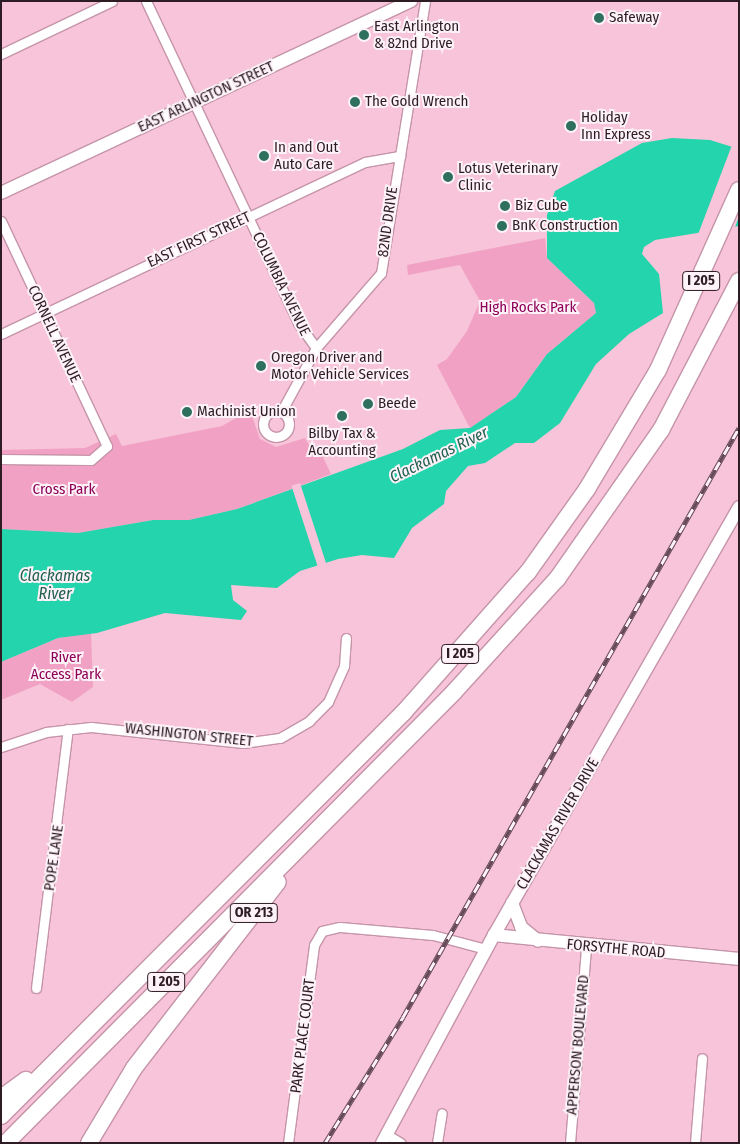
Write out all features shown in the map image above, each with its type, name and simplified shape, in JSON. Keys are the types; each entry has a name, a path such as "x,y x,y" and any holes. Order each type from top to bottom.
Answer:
{"highway":[{"name":"I 205","path":"1,1116 462,651 562,526 658,370 739,190"},
{"name":"I 205","path":"6,1143 454,692 557,579 624,488 699,364 739,281"},
{"name":"OR 213","path":"89,1143 134,1068 326,821"},
{"path":"1,1098 57,1060"}],"main road":[{"name":"EAST ARLINGTON STREET","path":"1,193 411,1"},
{"name":"CLACKAMAS RIVER DRIVE","path":"384,1138 486,949 739,507"},
{"path":"512,903 521,927 541,942"},
{"name":"FORSYTHE ROAD","path":"494,935 586,947 739,959"}],"street":[{"path":"1,54 112,1"},
{"name":"COLUMBIA AVENUE","path":"146,1 298,323 316,348"},
{"name":"82ND DRIVE","path":"281,412 316,348 381,273 425,1"},
{"name":"EAST FIRST STREET","path":"1,334 376,158 400,156"},
{"name":"CORNELL AVENUE","path":"1,221 107,446 91,460 1,459"},
{"name":"WASHINGTON STREET","path":"1,747 68,729 134,729 243,743 280,738 309,722 328,702 344,666 346,638"},
{"name":"POPE LANE","path":"36,988 68,729"},
{"name":"PARK PLACE COURT","path":"288,1143 314,945 322,931 340,927 432,935 486,949"},
{"name":"APPERSON BOULEVARD","path":"570,1143 586,947"},
{"path":"694,1143 702,1058"},
{"path":"437,1143 442,1113"},
{"path":"384,1138 400,1143"}],"green space":[{"name":"High Rocks Park","path":"545,238 547,258 594,303 596,313 547,354 516,397 470,428 437,365 447,359 467,331 480,301 460,265 408,275 407,265"},
{"name":"Cross Park","path":"250,410 260,439 276,447 305,438 316,457 322,455 331,474 237,509 189,520 153,520 78,533 1,529 1,450 85,448 116,434 122,446 222,426"},
{"name":"River Access Park","path":"91,633 93,687 72,702 40,684 1,700 1,662 58,638"}],"water":[{"name":"Clackamas River","path":"672,138 710,140 739,149 739,226 655,240 644,247 642,254 659,274 663,313 629,334 596,364 560,423 534,443 515,443 485,463 468,466 446,491 444,504 412,528 394,558 362,555 338,559 300,571 277,588 231,585 233,600 247,611 241,620 165,613 97,633 58,638 1,662 1,529 78,533 153,520 189,520 237,509 403,449 440,430 470,428 516,397 547,354 596,313 594,303 547,258 547,215 555,191 642,143"}],"pier":[{"path":"732,145 739,146 739,216 734,230 697,237"},
{"path":"300,483 327,565 318,568 291,486"}],"railway":[{"path":"325,1143 403,1017 739,428"}],"place":[{"name":"Safeway","path":"599,18"},
{"name":"East Arlington & 82nd Drive","path":"364,35"},
{"name":"The Gold Wrench","path":"355,102"},
{"name":"Holiday Inn Express","path":"571,126"},
{"name":"In and Out Auto Care","path":"264,156"},
{"name":"Lotus Veterinary Clinic","path":"448,177"},
{"name":"Biz Cube","path":"505,206"},
{"name":"BnK Construction","path":"502,226"},
{"name":"Oregon Driver and Motor Vehicle Services","path":"261,366"},
{"name":"Beede","path":"368,404"},
{"name":"Machinist Union","path":"187,412"},
{"name":"Bilby Tax & Accounting","path":"342,416"}]}
